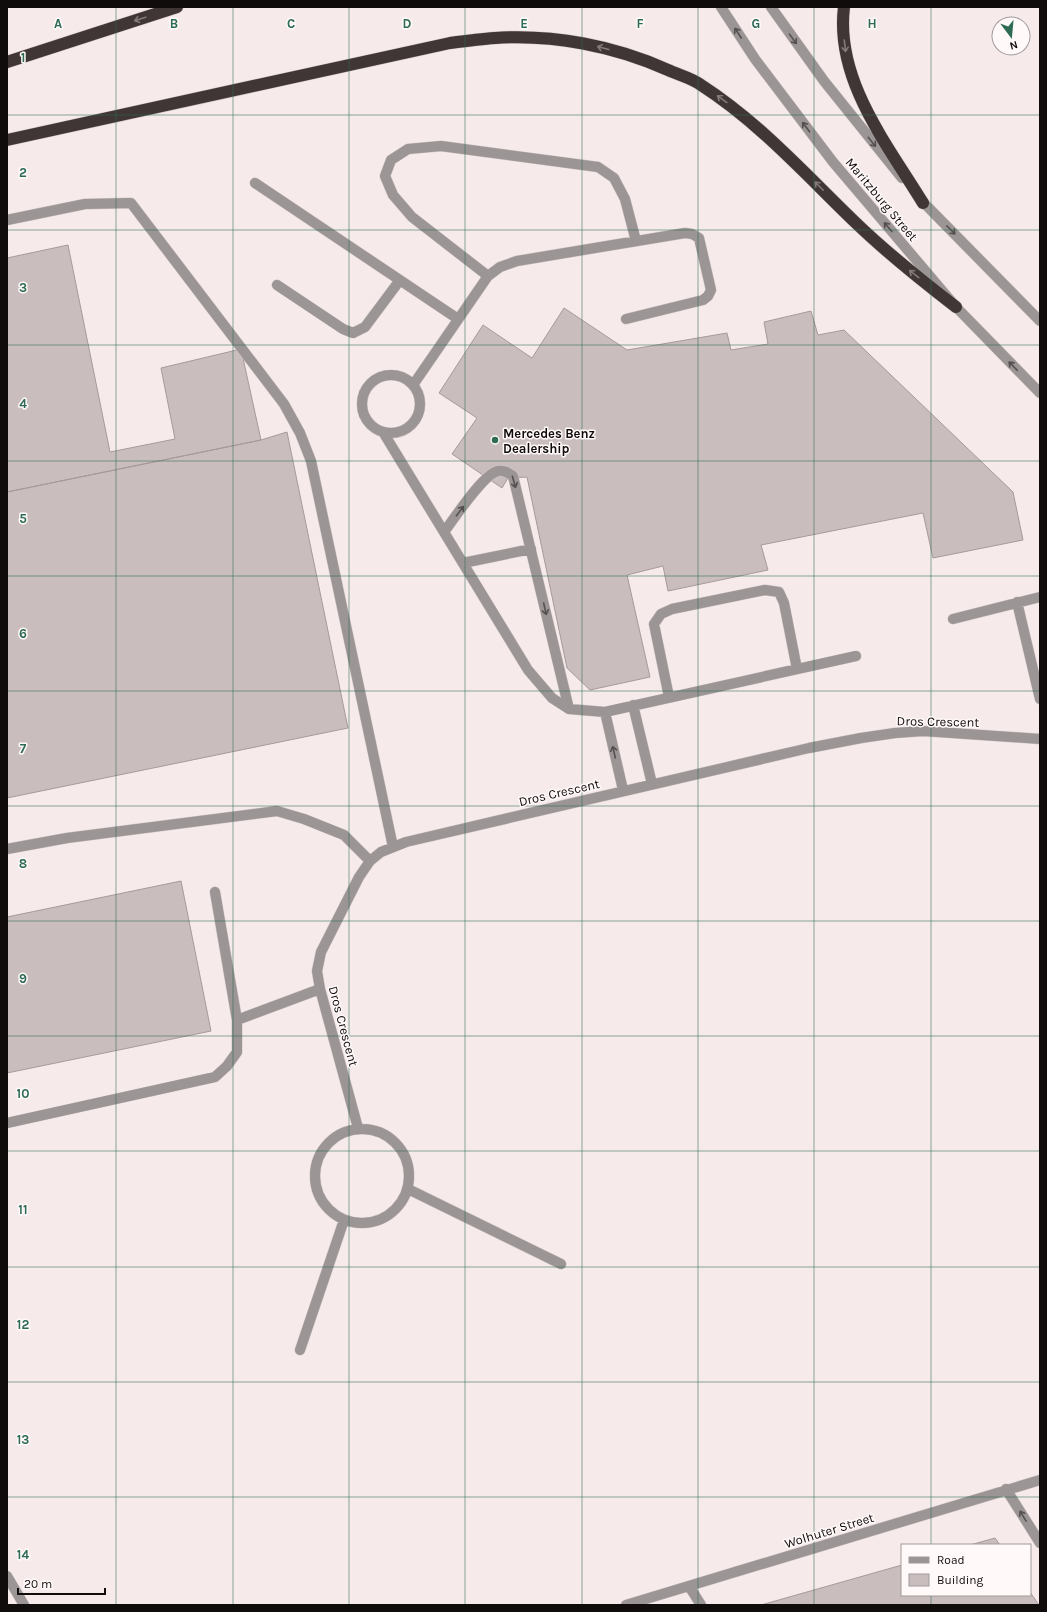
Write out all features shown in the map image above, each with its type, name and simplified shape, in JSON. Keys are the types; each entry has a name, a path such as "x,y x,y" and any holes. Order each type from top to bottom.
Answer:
{"highway":[{"path":"7,62 177,7"},
{"path":"844,7 844,47 855,86 866,109 923,203"},
{"path":"7,140 450,43 496,38 548,39 581,43 652,63 706,88 745,116 792,158 862,229 908,270 956,307"}],"street":[{"name":"Maritzburg Street","path":"721,7 755,59 833,162 956,307 1040,394"},
{"path":"771,7 850,114 923,203 1040,321"},
{"path":"488,276 412,217 393,195 385,176 391,160 408,149 441,146 598,167 614,178 625,199 636,241"},
{"path":"255,182 458,319"},
{"path":"7,220 85,204 131,203 284,404 300,433 311,461 392,847"},
{"path":"413,385 488,276 500,267 517,261 685,233 692,234 699,238 711,290 708,296 704,300 626,319"},
{"path":"277,285 343,329 353,333 365,327 400,280"},
{"path":"392,375 404,378 413,385 419,396 420,408 415,420 409,427 401,431 384,432 373,427 366,419 362,408 363,395 369,384 379,377 392,375"},
{"path":"384,432 528,670 552,698 569,709 605,712 856,656"},
{"path":"444,532 475,490 489,476 497,471 505,471 512,476 569,709"},
{"path":"463,563 531,549"},
{"path":"669,698 654,624 661,614 672,609 766,590 779,592 784,603 797,669"},
{"path":"952,619 1040,597"},
{"path":"1017,602 1040,699"},
{"path":"633,705 652,784"},
{"path":"605,712 623,790"},
{"name":"Dros Crescent","path":"358,1128 320,989 317,971 321,952 359,877 370,861 381,852 406,842 623,790 809,748 895,732 923,732 1040,739"},
{"path":"7,849 67,838 277,812 304,819 344,835 370,861"},
{"path":"7,1123 215,1077 227,1066 237,1052 237,1020 215,892"},
{"path":"237,1020 320,989"},
{"path":"358,1128 381,1132 399,1145 409,1166 408,1189 398,1206 383,1219 363,1223 344,1220 326,1208 316,1190 314,1169 322,1149 337,1134 358,1128"},
{"path":"408,1189 561,1264"},
{"path":"300,1350 344,1220"},
{"name":"Wolhuter Street","path":"626,1605 1006,1489 1040,1480"},
{"path":"1006,1489 1040,1543"},
{"path":"7,1576 24,1605"},
{"path":"689,1586 701,1605"}],"building":[{"path":"68,245 110,452 175,439 161,368 241,349 261,440 7,492 7,258"},
{"path":"564,308 627,350 727,333 731,350 768,344 764,322 811,311 818,335 844,330 1013,492 1023,540 933,558 923,513 761,545 768,570 668,591 663,566 627,575 650,677 590,690 567,668 527,477 508,478 502,488 452,454 477,418 439,393 483,325 532,358"},
{"path":"287,432 348,728 7,798 7,492 261,440"},
{"path":"181,881 211,1031 7,1073 7,917"},
{"path":"995,1538 999,1544 974,1544"},
{"path":"901,1565 901,1596 1031,1596 1031,1593 1039,1605 761,1605"}],"place":[{"name":"Mercedes Benz Dealership","path":"495,440"}]}
